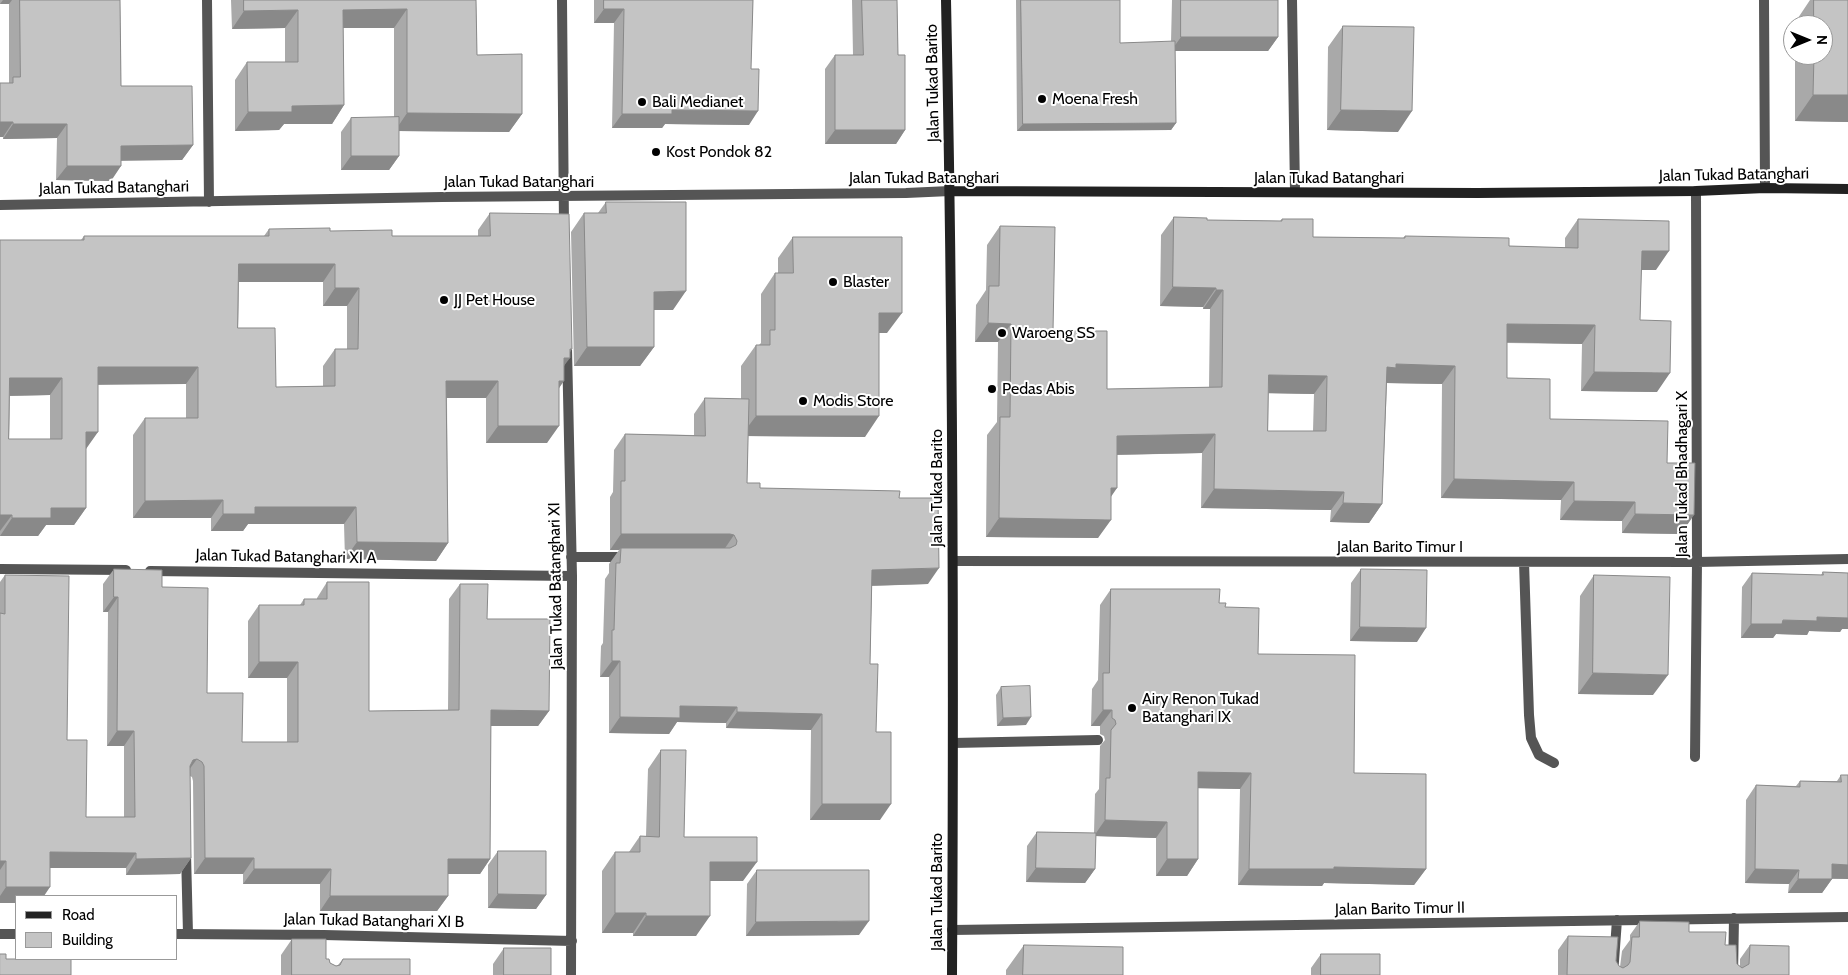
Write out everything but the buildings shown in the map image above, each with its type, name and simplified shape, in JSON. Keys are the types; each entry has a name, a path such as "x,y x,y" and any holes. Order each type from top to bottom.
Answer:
{"street":[{"path":"207,0 209,202"},
{"path":"562,0 564,236"},
{"name":"Jalan Tukad Barito","path":"946,0 950,192 953,561 952,975"},
{"path":"1292,0 1295,192"},
{"path":"1764,0 1765,188"},
{"name":"Jalan Tukad Batanghari","path":"0,205 807,193 1478,193 1696,191 1765,188 1848,189"},
{"name":"Jalan Tukad Bhadhagari X","path":"1695,757 1697,562 1696,191"},
{"name":"Jalan Tukad Batanghari XI","path":"566,333 572,576 571,975"},
{"path":"571,558 640,558"},
{"name":"Jalan Barito Timur I","path":"953,561 1697,562 1848,559"},
{"path":"1524,562 1531,738 1539,755 1554,763"},
{"name":"Jalan Tukad Batanghari XI A","path":"0,569 572,576"},
{"path":"953,743 1098,740"},
{"path":"186,838 188,934"},
{"name":"Jalan Barito Timur II","path":"952,930 1848,917"},
{"path":"1733,975 1734,918"},
{"path":"1614,975 1617,920"},
{"path":"0,934 15,934"},
{"name":"Jalan Tukad Batanghari XI B","path":"178,934 324,935 572,941"}],"place":[{"name":"Moena Fresh","path":"1042,99"},
{"name":"Bali Medianet","path":"642,102"},
{"name":"Kost Pondok 82","path":"656,152"},
{"name":"Blaster","path":"833,282"},
{"name":"JJ Pet House","path":"444,300"},
{"name":"Waroeng SS","path":"1002,333"},
{"name":"Pedas Abis","path":"992,389"},
{"name":"Modis Store","path":"803,401"},
{"name":"Airy Renon Tukad Batanghari IX","path":"1132,708"}]}
